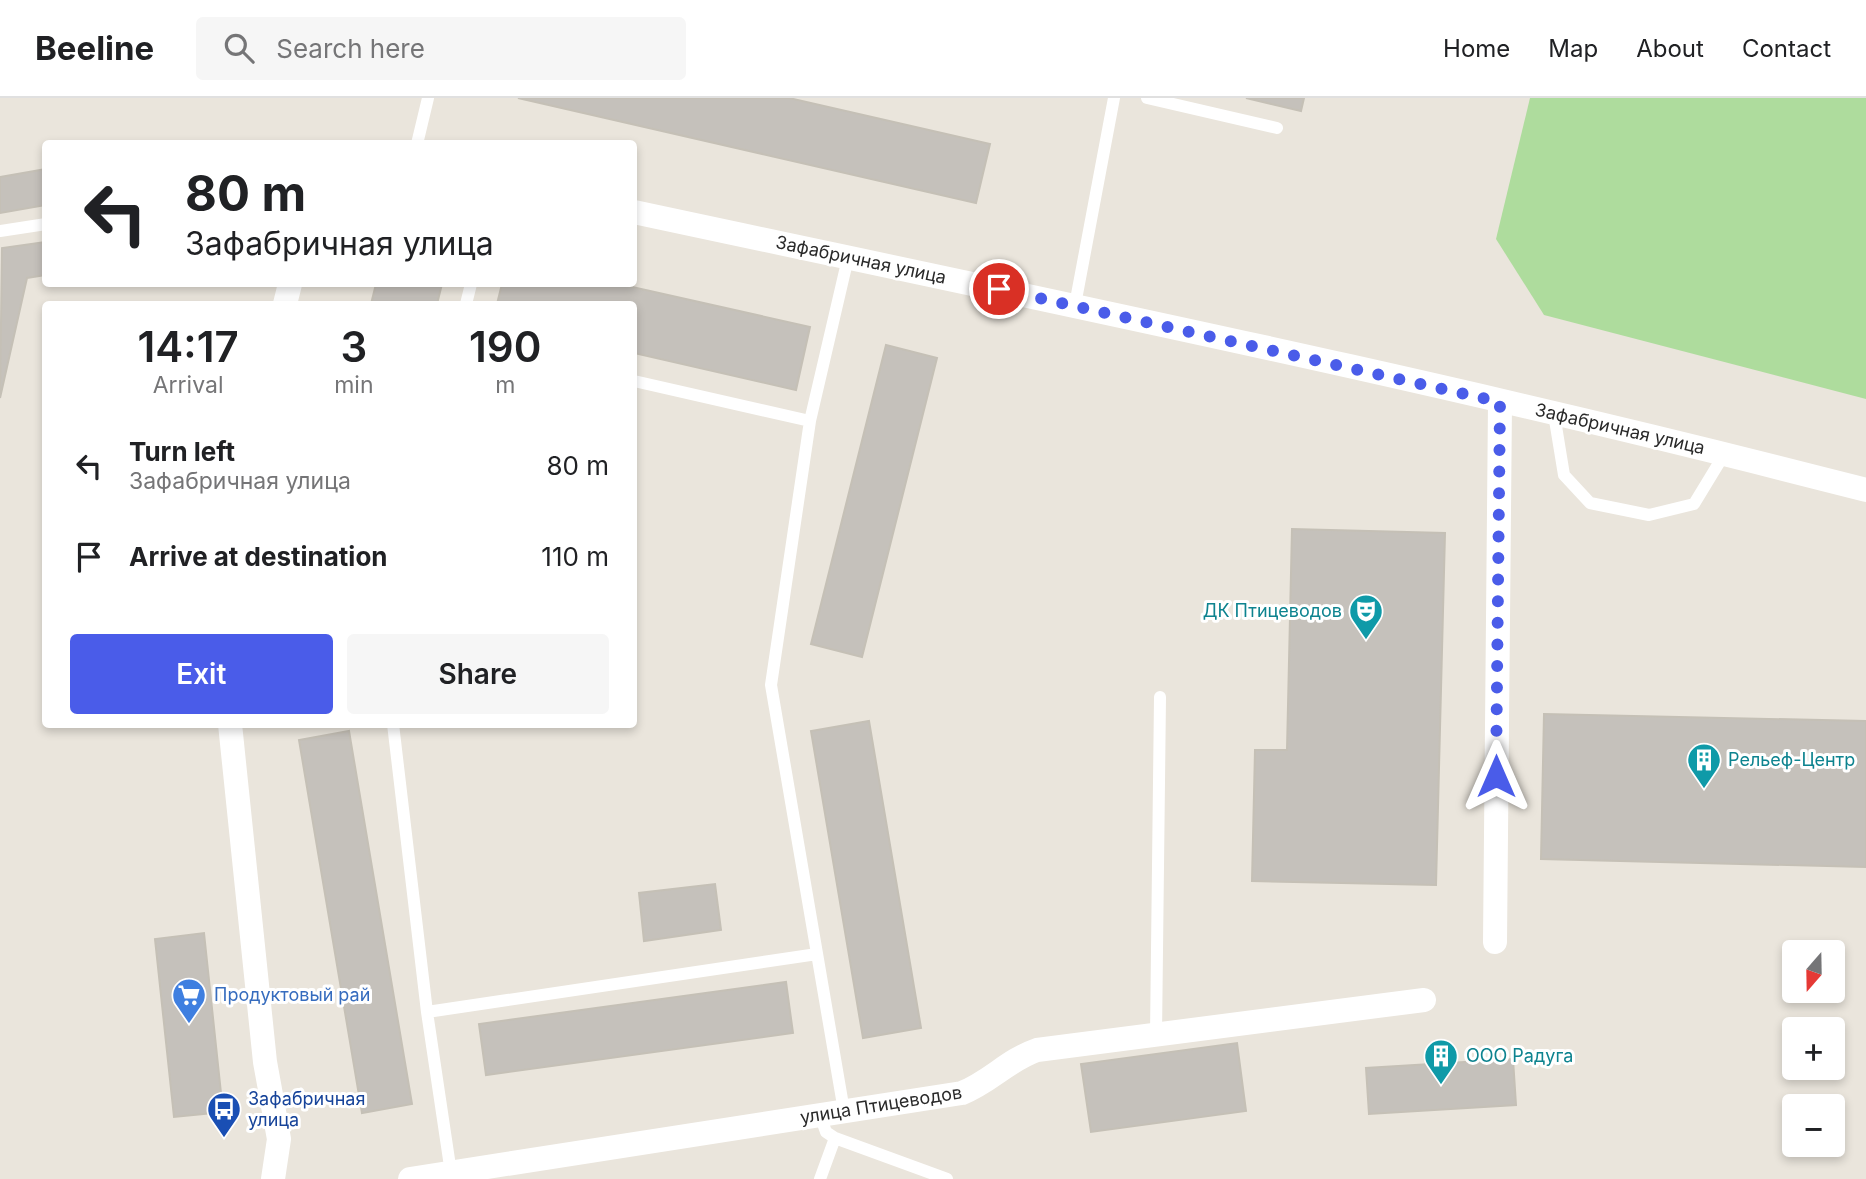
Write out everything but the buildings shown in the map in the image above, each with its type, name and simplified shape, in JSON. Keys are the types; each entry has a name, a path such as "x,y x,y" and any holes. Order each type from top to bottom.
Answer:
{"street":[{"name":"Зафабричная улица","path":"637,213 1074,305 1725,453 1866,490"},
{"path":"1495,942 1500,402"},
{"path":"230,728 265,1062 279,1139 274,1179"},
{"name":"улица Птицеводов","path":"411,1179 962,1093 991,1080 1018,1057 1037,1050 1424,1000"}],"lane":[{"path":"418,140 428,98"},
{"path":"1074,305 1114,98"},
{"path":"1147,98 1277,128"},
{"path":"0,231 42,225"},
{"path":"848,258 810,421 771,685 817,954 832,1113 826,1132 835,1138 947,1179"},
{"path":"637,382 810,421"},
{"path":"1554,414 1564,475 1590,503 1649,515 1694,503 1725,453"},
{"path":"1156,1035 1160,697"},
{"path":"393,728 427,1012 451,1173"},
{"path":"427,1012 817,954"},
{"path":"820,1179 835,1138"}],"green space":[{"path":"1530,98 1866,98 1866,399 1544,315 1496,239"}],"place":[{"name":"ДК Птицеводов","path":"1366,641"},
{"name":"Рельеф-Центр","path":"1704,790"},
{"name":"Продуктовый рай","path":"189,1025"},
{"name":"ООО Радуга","path":"1441,1086"},
{"name":"Зафабричная улица","path":"224,1139"}],"route":[{"path":"999,289 1500,402 1496,776"}]}
